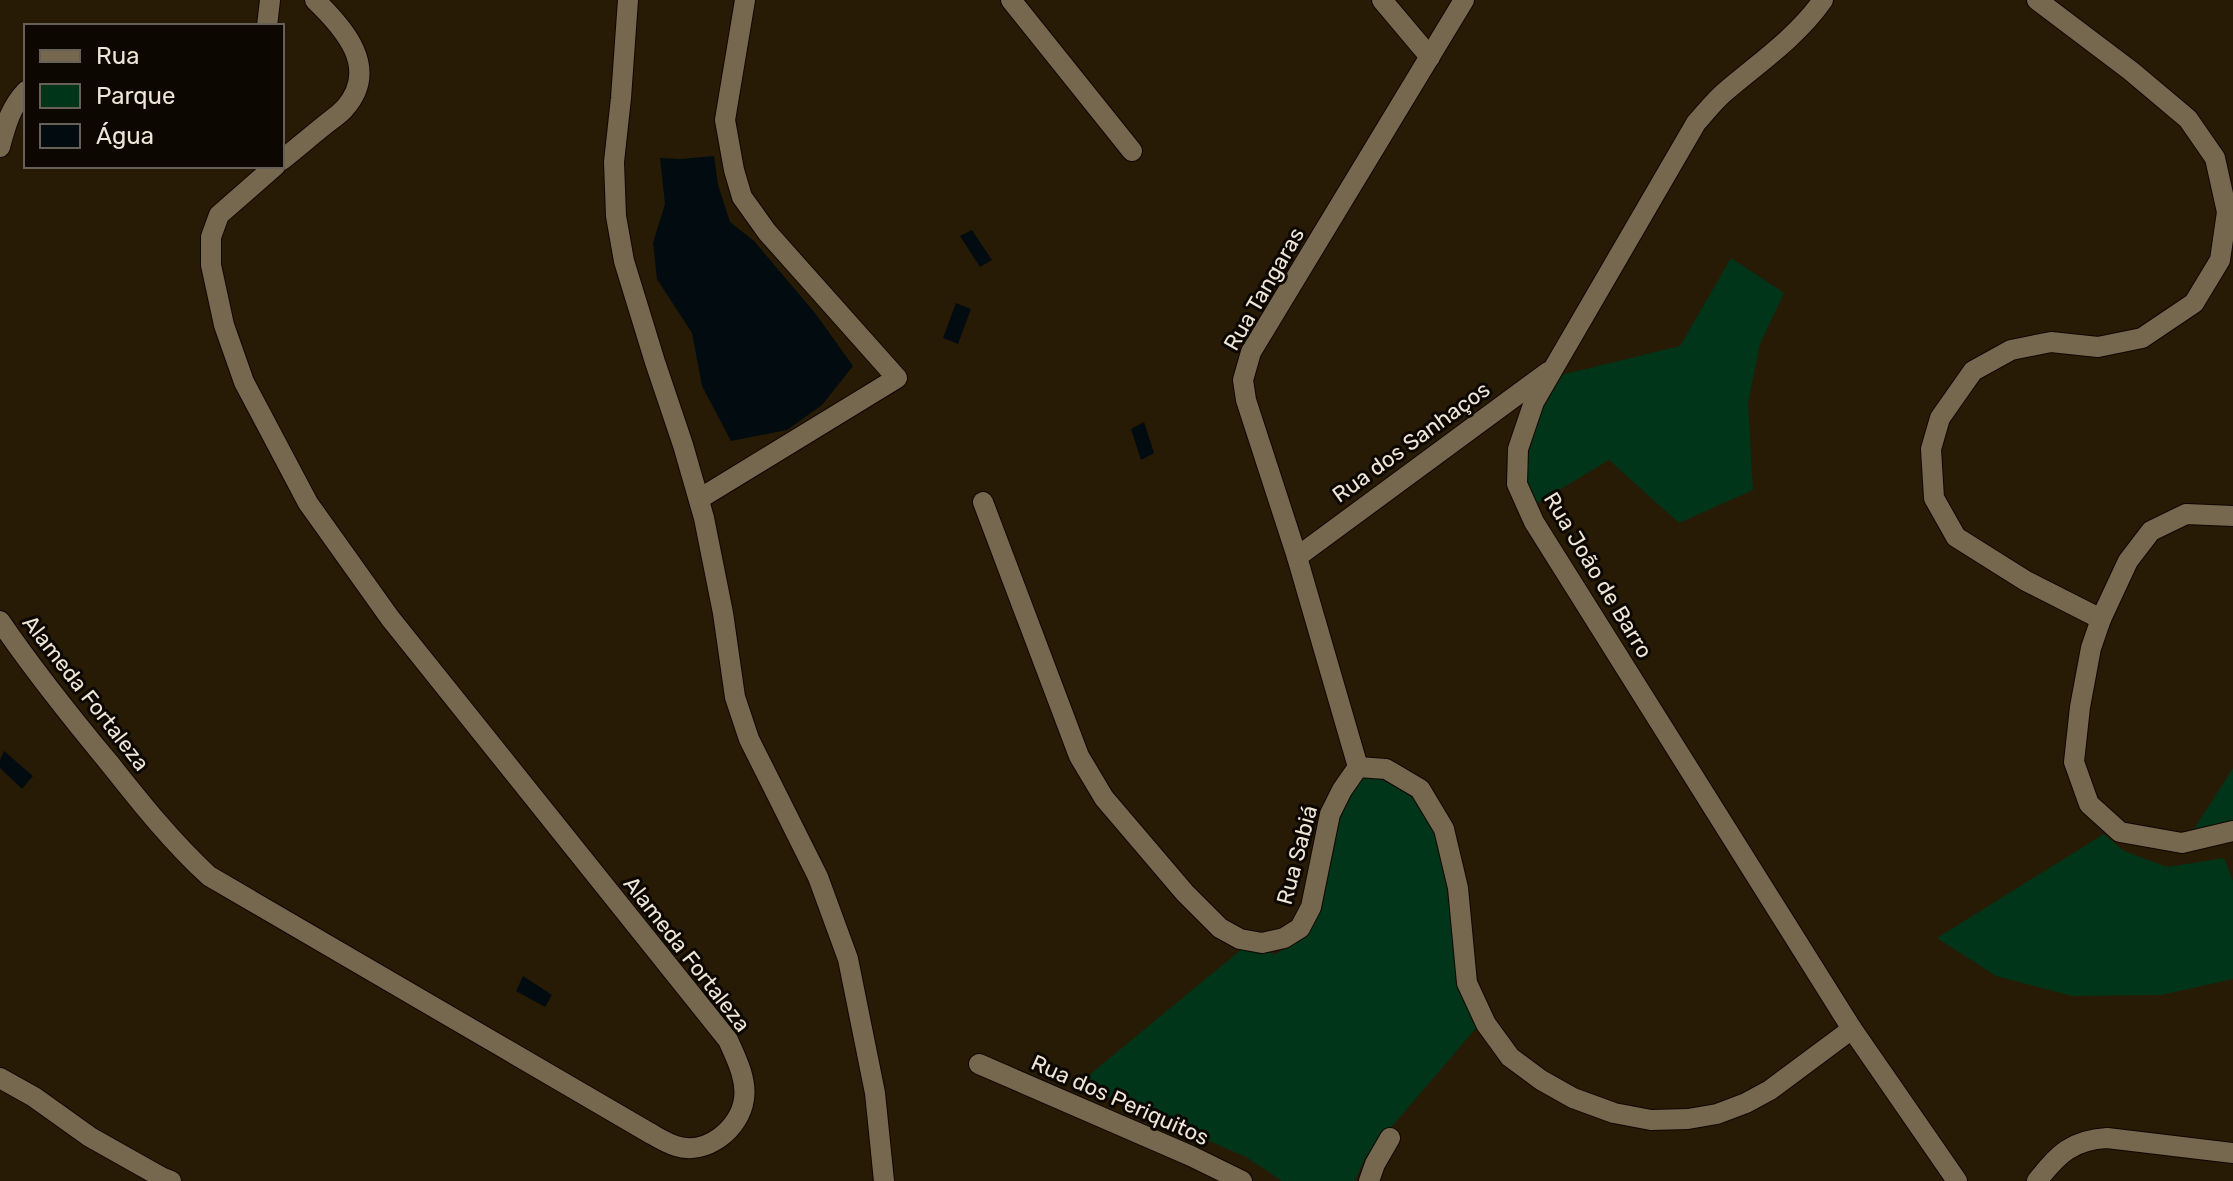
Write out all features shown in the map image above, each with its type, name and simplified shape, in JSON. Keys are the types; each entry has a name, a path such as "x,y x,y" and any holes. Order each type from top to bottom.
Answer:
{"street":[{"path":"267,24 270,0"},
{"path":"284,158 345,107 357,88 359,68 354,46 336,21 315,0"},
{"path":"628,0 614,162 616,216 624,261 699,499 723,613 735,697 749,739 818,877 848,959 875,1093 884,1181"},
{"path":"699,499 897,378 767,232 742,197 725,120 745,0"},
{"path":"1011,0 1132,151"},
{"path":"1382,0 1430,57"},
{"name":"Rua Tangaras","path":"1358,767 1297,557 1246,400 1243,380 1246,364 1259,338 1464,0"},
{"name":"Rua João de Barro","path":"1823,0 1780,47 1723,93 1696,123 1534,402 1518,449 1517,484 1534,522 1852,1029 1957,1181"},
{"path":"2037,0 2131,71 2188,119 2215,158 2227,212 2220,260 2194,303 2142,338 2098,347 2051,342 2011,350 1973,371 1940,418 1931,449 1934,498 1956,537 2026,581 2101,619"},
{"path":"0,147 8,115 24,93"},
{"name":"Alameda Fortaleza","path":"0,621 36,674 152,816 209,876 677,1147 692,1148 713,1142 728,1132 739,1116 744,1100 741,1072 728,1040 390,618 308,503 244,382 224,325 211,265 211,237 219,215 273,168"},
{"name":"Rua dos Sanhaços","path":"1297,557 1554,367"},
{"name":"Rua Sabiá","path":"983,502 1079,756 1104,798 1185,893 1220,928 1240,939 1262,943 1284,938 1300,928 1311,907 1330,814 1358,767"},
{"path":"2233,516 2186,514 2151,531 2128,561 2091,648 2074,762 2089,804 2120,832 2182,843 2233,831"},
{"path":"1358,767 1386,769 1420,789 1444,829 1458,888 1467,983 1486,1024 1510,1057 1573,1098 1614,1113 1651,1120 1717,1114 1770,1090 1852,1029"},
{"name":"Rua dos Periquitos","path":"979,1064 1242,1181"},
{"path":"0,1078 34,1097 90,1137 165,1180"},
{"path":"1369,1181 1390,1138"},
{"path":"2037,1181 2067,1148 2090,1139 2107,1138 2233,1153"}],"green space":[{"path":"1731,258 1784,293 1760,344 1748,403 1753,490 1679,523 1609,460 1536,504 1526,484 1525,453 1533,426 1561,375 1680,346"},
{"path":"2233,768 2233,824 2194,829"},
{"path":"1367,771 1416,794 1438,831 1483,1020 1365,1158 1355,1181 1282,1181 1246,1157 1078,1084 1242,949 1276,954 1301,939 1337,816 1346,794"},
{"path":"2104,834 2124,851 2167,867 2224,858 2233,881 2233,979 2161,995 2072,996 1996,976 1937,938"}],"water":[{"path":"714,156 718,185 730,222 754,241 815,313 853,366 822,405 787,430 731,441 702,386 692,333 657,279 653,243 665,204 660,158"},
{"path":"972,230 992,260 980,267 960,236"},
{"path":"956,303 971,309 958,344 943,338"},
{"path":"1144,422 1154,453 1141,460 1131,429"},
{"path":"4,751 33,776 22,789 0,768"},
{"path":"523,976 552,995 545,1007 516,991"}]}
